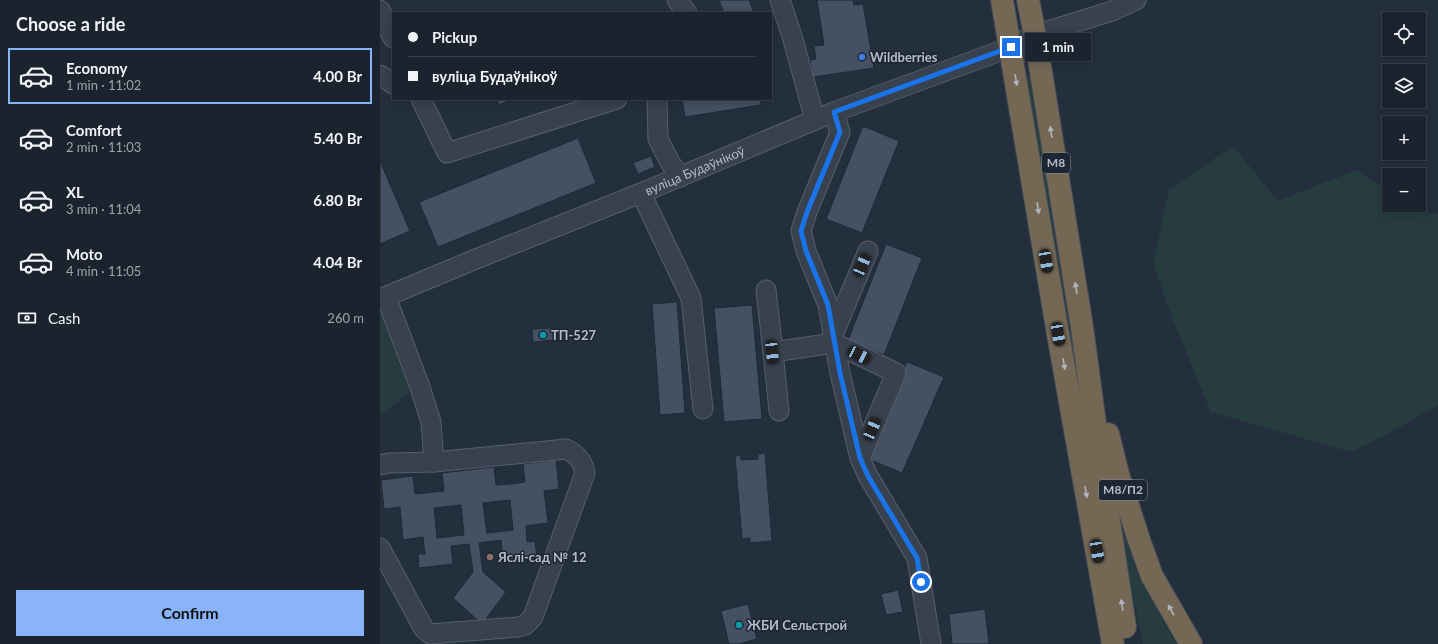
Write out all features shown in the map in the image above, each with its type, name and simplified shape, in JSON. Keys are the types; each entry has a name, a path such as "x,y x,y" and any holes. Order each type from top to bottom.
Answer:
{"highway":[{"name":"М8","path":"1002,0 1058,334 1113,644"},
{"name":"М8","path":"1028,0 1036,35 1082,327 1102,475 1128,644"},
{"name":"М8/П2","path":"1082,327 1118,474 1138,540 1152,576 1191,644"}],"street":[{"path":"677,0 686,12"},
{"path":"780,0 792,36 815,120"},
{"name":"вуліца Будаўнікоў","path":"383,298 680,177 834,112 1011,47 1036,35 1112,11 1136,0"},
{"path":"380,10 392,36"},
{"path":"380,75 392,83"},
{"path":"420,101 446,153 614,100"},
{"path":"657,100 658,139 671,164 680,177"},
{"path":"834,112 840,132 807,212 801,231 806,251 828,305 860,458 868,476 917,558 931,644"},
{"path":"641,193 691,298 703,409"},
{"path":"834,339 868,251"},
{"path":"766,290 779,411"},
{"path":"383,298 420,387 431,422 434,462"},
{"path":"772,352 834,339 896,373 860,458"},
{"path":"380,465 389,463 434,462 566,449 577,456 584,465 585,473 533,617 525,625 518,627 430,634 424,629 380,548"}],"green space":[{"path":"1030,75 1033,76 1097,487 1067,339 1025,80"},
{"path":"1233,146 1278,201 1356,170 1382,187 1382,212 1419,212 1422,214 1438,214 1438,405 1393,431 1351,452 1211,412 1174,323 1153,263 1169,189"},
{"path":"380,311 410,392 380,416"},
{"path":"1115,508 1137,569 1176,644 1143,644"}],"building":[{"path":"719,0 749,0 754,12 724,12"},
{"path":"817,0 853,0 854,5 863,4 874,68 813,77 810,60 816,59 814,46 824,45"},
{"path":"497,100 511,100 499,105"},
{"path":"682,100 760,100 761,105 685,117"},
{"path":"863,126 899,141 862,233 826,219"},
{"path":"578,138 596,183 438,247 419,202"},
{"path":"651,156 655,167 638,174 633,163"},
{"path":"380,161 410,231 380,244"},
{"path":"886,244 922,258 884,355 848,340"},
{"path":"677,302 685,413 660,415 652,304"},
{"path":"752,305 762,419 724,422 714,308"},
{"name":"ТП-527","path":"552,328 554,340 533,342 532,329"},
{"path":"907,362 944,377 902,473 866,458"},
{"path":"765,453 772,541 750,543 750,538 742,539 735,456 741,455 741,460 758,459 758,454"},
{"path":"556,460 559,489 544,491 548,523 526,526 527,542 535,541 537,557 503,561 501,540 479,543 483,572 506,592 482,624 453,598 473,572 469,544 451,546 453,564 419,568 418,554 425,554 423,537 403,540 400,507 384,509 381,480 413,476 415,494 444,491 442,473 494,467 496,485 511,484 525,482 523,464","holes":["510,500 513,530 487,533 483,503","461,505 464,535 437,538 434,508"]},
{"path":"898,590 903,612 886,615 881,594"},
{"name":"ЖБИ Сельстрой","path":"748,604 757,639 739,644 729,644 721,611"},
{"path":"985,609 989,644 952,644 949,614"}],"place":[{"name":"Wildberries","path":"862,57"},
{"name":"ТП-527","path":"543,335"},
{"name":"Яслі-сад № 12","path":"490,557"},
{"name":"ЖБИ Сельстрой","path":"739,625"}],"route":[{"path":"921,582 917,558 868,476 860,458 840,373 828,305 806,251 801,231 807,212 840,132 834,112 1011,47"}]}
